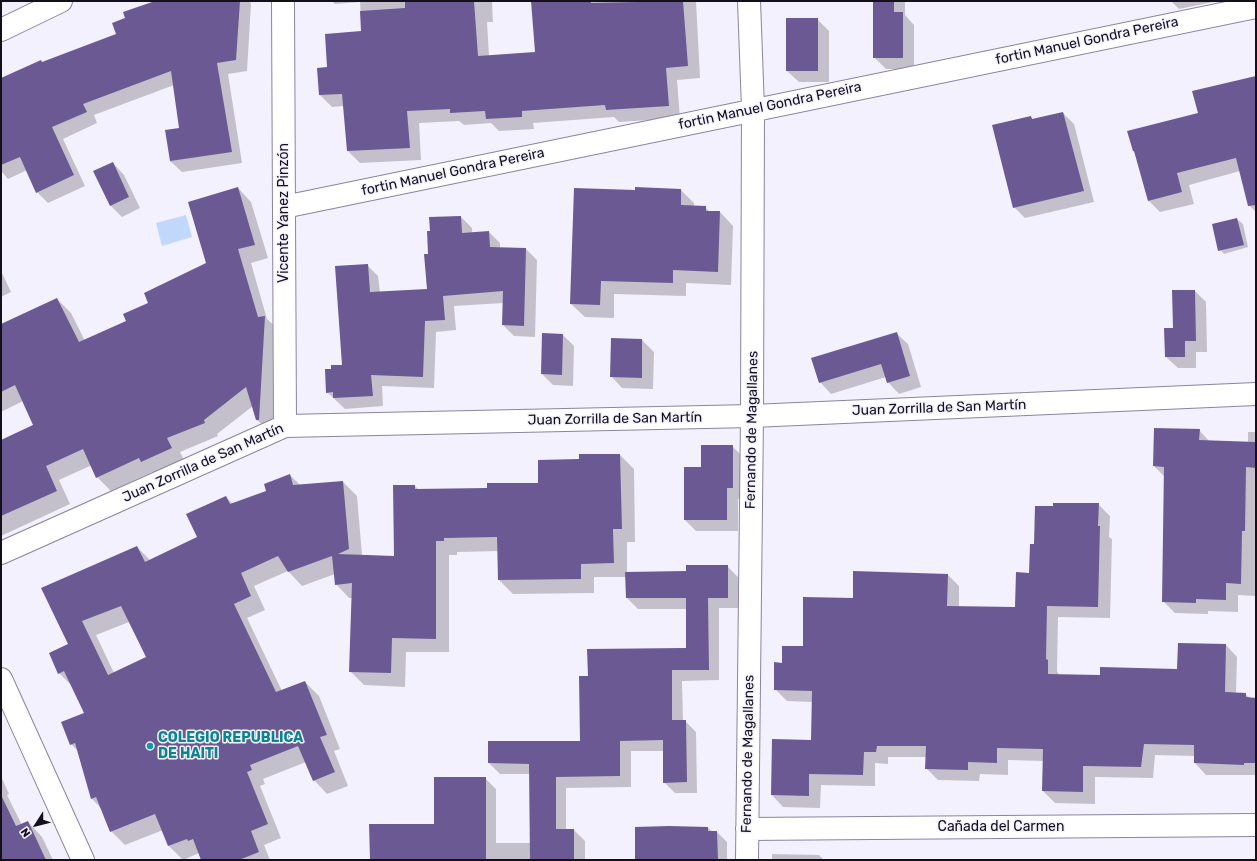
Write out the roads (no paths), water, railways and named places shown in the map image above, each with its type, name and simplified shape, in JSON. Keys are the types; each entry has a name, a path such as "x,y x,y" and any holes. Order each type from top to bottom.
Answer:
{"street":[{"path":"1,30 61,1"},
{"name":"Vicente Yanez Pinzón","path":"283,1 285,426"},
{"name":"Fernando de Magallanes","path":"747,860 752,416 753,109 749,1"},
{"name":"fortin Manuel Gondra Pereira","path":"284,207 753,109 1256,7"},
{"name":"Juan Zorrilla de San Martín","path":"1,553 285,426 752,416 1256,394"},
{"path":"1,679 83,860"},
{"name":"Cañada del Carmen","path":"747,829 1256,825"}],"water":[{"path":"186,215 192,237 162,246 156,223"}],"place":[{"name":"COLEGIO REPUBLICA DE HAITI","path":"150,746"}]}
